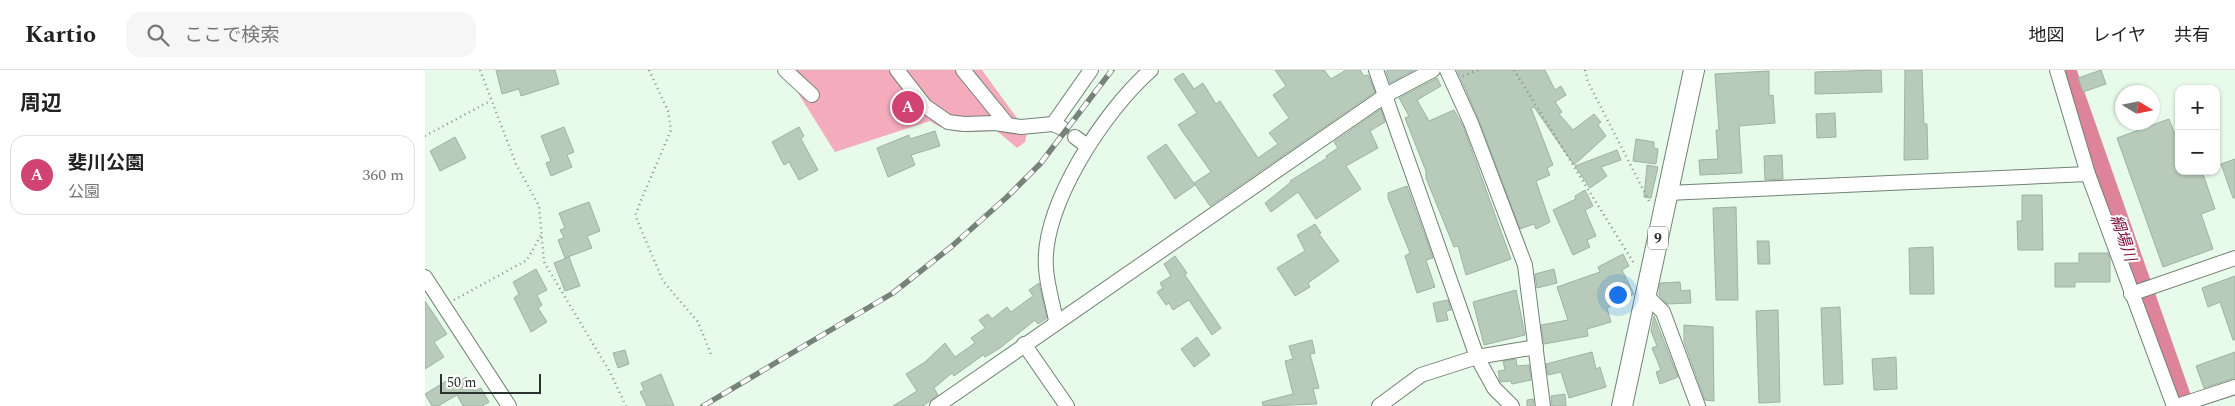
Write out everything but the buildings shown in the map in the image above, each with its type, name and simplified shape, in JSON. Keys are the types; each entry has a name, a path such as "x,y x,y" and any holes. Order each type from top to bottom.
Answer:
{"highway":[{"name":"9","path":"1622,406 1694,70"}],"street":[{"path":"785,70 812,95"},
{"path":"897,70 925,106 948,122 1007,124 1021,127 1058,126 1086,72"},
{"path":"963,70 1007,124"},
{"path":"1056,321 1046,268 1050,224 1087,146 1136,83 1151,70"},
{"path":"1376,70 1477,357 1494,388 1511,406"},
{"path":"937,406 1056,321 1173,244 1386,95 1433,70"},
{"path":"1447,70 1471,124 1525,265 1543,406"},
{"path":"2057,70 2088,174 2131,294 2175,406 2235,386"},
{"path":"1075,137 1087,146"},
{"path":"1667,193 2088,174"},
{"path":"2131,294 2235,258"},
{"path":"425,277 509,406"},
{"path":"1647,290 1663,312 1698,406"},
{"path":"1024,344 1067,406"},
{"path":"1379,406 1421,375 1477,357 1536,347"}],"path":[{"path":"480,70 516,164 539,206 544,262 610,372 626,406"},
{"path":"649,70 668,111 671,130 640,203 636,214 637,220 663,281 698,322 712,357"},
{"path":"1514,70 1647,290"},
{"path":"1585,70 1588,82 1661,224"},
{"path":"425,136 491,101"},
{"path":"443,306 527,260 541,233"}],"shaded area":[{"path":"789,70 982,70 1027,132 1025,142 1017,148 997,131 954,131 938,126 930,121 835,152 798,93"}],"waterway":[{"name":"綱場川","path":"2064,70 2182,406"}],"railway":[{"path":"703,406 893,293 951,247 1007,197 1040,164 1112,70"}],"place":[{"name":"斐川公園","path":"908,107"}]}
